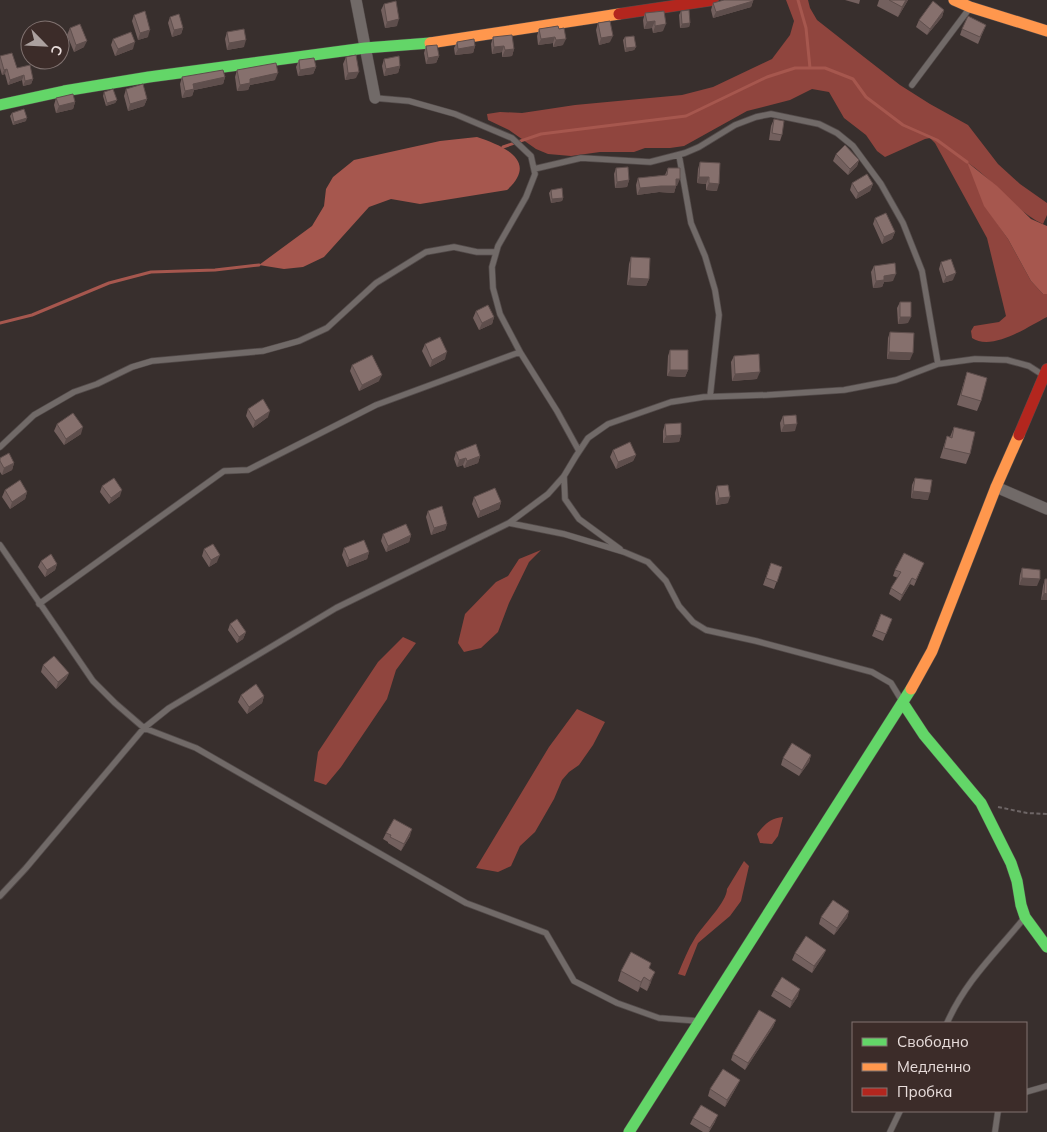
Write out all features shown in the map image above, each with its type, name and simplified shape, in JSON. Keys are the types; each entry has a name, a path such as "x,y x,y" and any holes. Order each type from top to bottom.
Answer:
{"street":[{"path":"356,0 375,98"},
{"path":"0,105 64,91 149,77 365,48 427,43 713,0"},
{"path":"954,0 1047,32"},
{"path":"629,1132 903,703 932,651 996,487 1045,372"},
{"path":"996,487 1047,509"},
{"path":"903,703 924,735 980,803 1011,863 1025,918 1047,947"}],"lane":[{"path":"912,85 970,7"},
{"path":"375,98 409,101 454,114 512,138 532,156 535,174 526,197 496,252 492,267 493,288 500,314 520,352 557,411 579,451"},
{"path":"534,169 580,158 650,162 699,148 735,126 756,117 772,114 819,124 837,133 853,146 881,184 903,223 922,272 938,364"},
{"path":"678,155 690,223 705,256 715,290 719,315 710,397"},
{"path":"0,447 34,415 74,392 97,384 132,367 152,361 263,351 299,341 327,328 376,283 426,252 454,247 477,252 496,252"},
{"path":"39,604 224,471 248,470 376,405 520,352"},
{"path":"0,896 26,868 144,728 169,708 336,608 509,523 548,494 564,476 588,438 608,424 671,402 710,397 767,396 844,390 896,380 938,364 975,359 1007,360 1045,372"},
{"path":"564,476 564,499 579,519 624,552"},
{"path":"509,523 564,534 624,552 648,562 666,581 679,606 693,622 706,630 756,641 872,672 891,683 903,703"},
{"path":"0,546 93,681 114,703 144,728 196,748 466,903 546,933 574,981 617,1003 659,1018 700,1021"},
{"path":"946,1022 955,1004 977,971 1002,946 1025,918"},
{"path":"1027,1092 1047,1086"},
{"path":"890,1132 900,1112"},
{"path":"994,1132 998,1112"}],"path":[{"path":"980,803 1027,813 1047,814"}],"shaded area":[{"path":"786,0 808,0 817,20 900,85 968,125 998,164 1020,184 1047,203 1047,215 1043,224 1033,219 1014,204 968,163 985,206 1008,239 1031,281 1043,294 1047,294 1047,317 1000,340 990,342 972,338 971,331 974,326 999,322 1006,316 987,238 935,143 930,138 925,139 885,157 877,151 866,135 844,118 829,92 812,89 790,100 747,111 684,146 645,148 634,152 600,152 571,156 548,154 536,149 509,130 488,120 487,114 500,112 522,113 575,105 682,95 713,87 772,59 790,35 794,21"},
{"path":"477,137 507,150 519,163 520,171 516,180 507,190 420,204 391,199 369,207 324,257 303,267 284,269 259,265 312,226 324,206 326,189 333,177 354,160 440,141"},
{"path":"967,162 997,186 1031,219 1047,226 1047,294 1043,294 1031,281 1008,239 984,206"},
{"path":"541,550 529,562 509,603 498,632 481,648 464,652 458,643 465,614 496,582 508,576 519,559"},
{"path":"403,637 416,643 396,670 387,699 341,767 326,785 314,781 318,752 378,662"},
{"path":"577,709 605,722 593,745 579,765 562,780 554,799 535,832 520,846 511,866 498,872 476,868 549,747"},
{"path":"783,817 778,836 772,844 760,843 757,834 763,827 771,820"},
{"path":"744,861 749,866 741,901 730,916 698,943 685,976 678,974 692,942 723,900 727,889"}],"building":[{"path":"724,0 753,1 716,12 713,3"},
{"path":"889,0 906,0 902,7"},
{"path":"396,1 399,19 387,22 384,4"},
{"path":"933,1 944,10 930,29 919,20"},
{"path":"689,10 690,23 682,24 681,11"},
{"path":"145,11 150,30 140,33 134,15"},
{"path":"664,11 666,24 655,26 655,21 647,22 645,13"},
{"path":"179,14 183,28 174,30 170,17"},
{"path":"968,16 986,25 980,37 962,29"},
{"path":"610,21 613,36 601,38 598,23"},
{"path":"80,24 87,41 76,45 70,28"},
{"path":"558,26 559,29 564,28 566,39 556,40 555,37 541,39 539,29"},
{"path":"244,29 246,40 229,43 227,32"},
{"path":"131,32 135,42 118,49 113,39"},
{"path":"512,35 514,49 505,50 504,46 494,47 493,37"},
{"path":"634,36 636,47 626,48 625,37"},
{"path":"474,39 475,46 458,49 457,42"},
{"path":"437,45 439,56 428,58 426,46"},
{"path":"12,53 17,68 20,67 20,70 31,70 33,79 25,81 24,75 10,80 7,69 4,70 0,56"},
{"path":"356,55 359,72 348,73 346,57"},
{"path":"399,56 400,66 386,69 384,59"},
{"path":"314,58 316,67 300,70 299,60"},
{"path":"276,63 278,73 250,79 250,83 240,85 237,70"},
{"path":"223,70 225,77 193,84 194,89 185,91 182,77"},
{"path":"143,84 147,99 130,104 126,89"},
{"path":"113,89 117,100 107,103 104,92"},
{"path":"73,94 75,102 59,106 56,98"},
{"path":"24,109 27,118 14,122 12,113"},
{"path":"774,119 784,121 782,135 772,133"},
{"path":"845,145 859,160 850,169 836,154"},
{"path":"700,162 720,163 719,184 709,183 709,177 699,177"},
{"path":"628,167 629,180 617,182 616,168"},
{"path":"668,168 680,168 680,179 676,179 676,186 640,188 638,178 667,175"},
{"path":"867,174 873,184 858,193 852,183"},
{"path":"562,188 563,198 552,199 551,190"},
{"path":"886,213 895,232 884,237 875,218"},
{"path":"631,257 650,258 649,279 630,278"},
{"path":"951,259 956,273 946,277 941,262"},
{"path":"895,263 896,274 884,276 884,280 876,281 874,266"},
{"path":"900,302 911,302 911,317 900,317"},
{"path":"488,305 494,317 482,323 476,311"},
{"path":"890,332 914,333 913,353 889,352"},
{"path":"440,337 447,352 432,360 425,344"},
{"path":"670,350 688,350 688,370 670,370"},
{"path":"759,354 760,372 735,374 734,356"},
{"path":"372,355 382,375 362,385 352,365"},
{"path":"967,372 987,378 981,401 961,395"},
{"path":"263,399 270,411 255,421 248,409"},
{"path":"73,413 83,427 66,439 57,424"},
{"path":"796,415 797,424 784,425 783,416"},
{"path":"681,423 681,435 666,436 665,424"},
{"path":"954,427 975,432 970,454 944,448 947,436 952,438"},
{"path":"630,442 636,455 618,462 613,450"},
{"path":"476,444 480,456 467,461 466,458 459,460 456,452"},
{"path":"9,453 14,463 4,468 0,458"},
{"path":"114,478 122,490 111,498 102,486"},
{"path":"915,478 932,480 930,493 913,491"},
{"path":"20,480 27,492 12,502 5,490"},
{"path":"728,485 730,497 719,498 717,486"},
{"path":"495,488 501,502 480,511 474,497"},
{"path":"442,506 447,524 434,528 428,511"},
{"path":"406,524 411,535 388,546 383,534"},
{"path":"364,540 369,552 349,560 344,548"},
{"path":"213,544 220,555 211,560 204,549"},
{"path":"904,553 924,563 916,580 912,578 902,595 891,588 901,572 895,570"},
{"path":"51,554 57,564 47,570 41,561"},
{"path":"771,563 782,567 777,582 766,578"},
{"path":"1022,568 1040,570 1040,579 1022,578"},
{"path":"1045,579 1047,579 1047,594 1044,593"},
{"path":"881,614 892,619 886,634 875,630"},
{"path":"237,619 246,632 239,637 230,624"},
{"path":"54,656 69,673 58,682 43,665"},
{"path":"256,684 264,696 249,707 241,695"},
{"path":"792,743 811,755 802,770 783,758"},
{"path":"394,819 412,829 404,844 386,833"},
{"path":"833,900 849,911 837,928 821,917"},
{"path":"806,936 826,950 814,966 795,953"},
{"path":"631,952 651,963 649,968 655,972 650,981 644,977 641,982 621,971"},
{"path":"782,977 800,989 792,1001 774,990"},
{"path":"759,1010 776,1020 748,1063 733,1054"},
{"path":"723,1069 740,1080 727,1100 710,1089"},
{"path":"701,1105 718,1115 710,1128 693,1118"}],"waterway":[{"path":"798,0 806,28 810,68"},
{"path":"503,147 541,134 686,116 767,77 795,68 825,68 853,79 866,97 903,125 937,140 967,162"},
{"path":"0,323 32,315 109,283 151,272 215,270 259,265"}],"traffic: fast":[{"path":"0,105 64,91 149,77 365,48 430,43"},
{"path":"629,1132 911,689"},
{"path":"903,703 924,735 981,803 1011,863 1025,917 1047,947"}],"traffic: slow":[{"path":"954,0 970,7 1047,31"},
{"path":"430,43 619,14"},
{"path":"911,689 932,651 996,487 1019,435"}],"traffic: jam":[{"path":"619,14 713,0"},
{"path":"1019,435 1047,369"}]}
